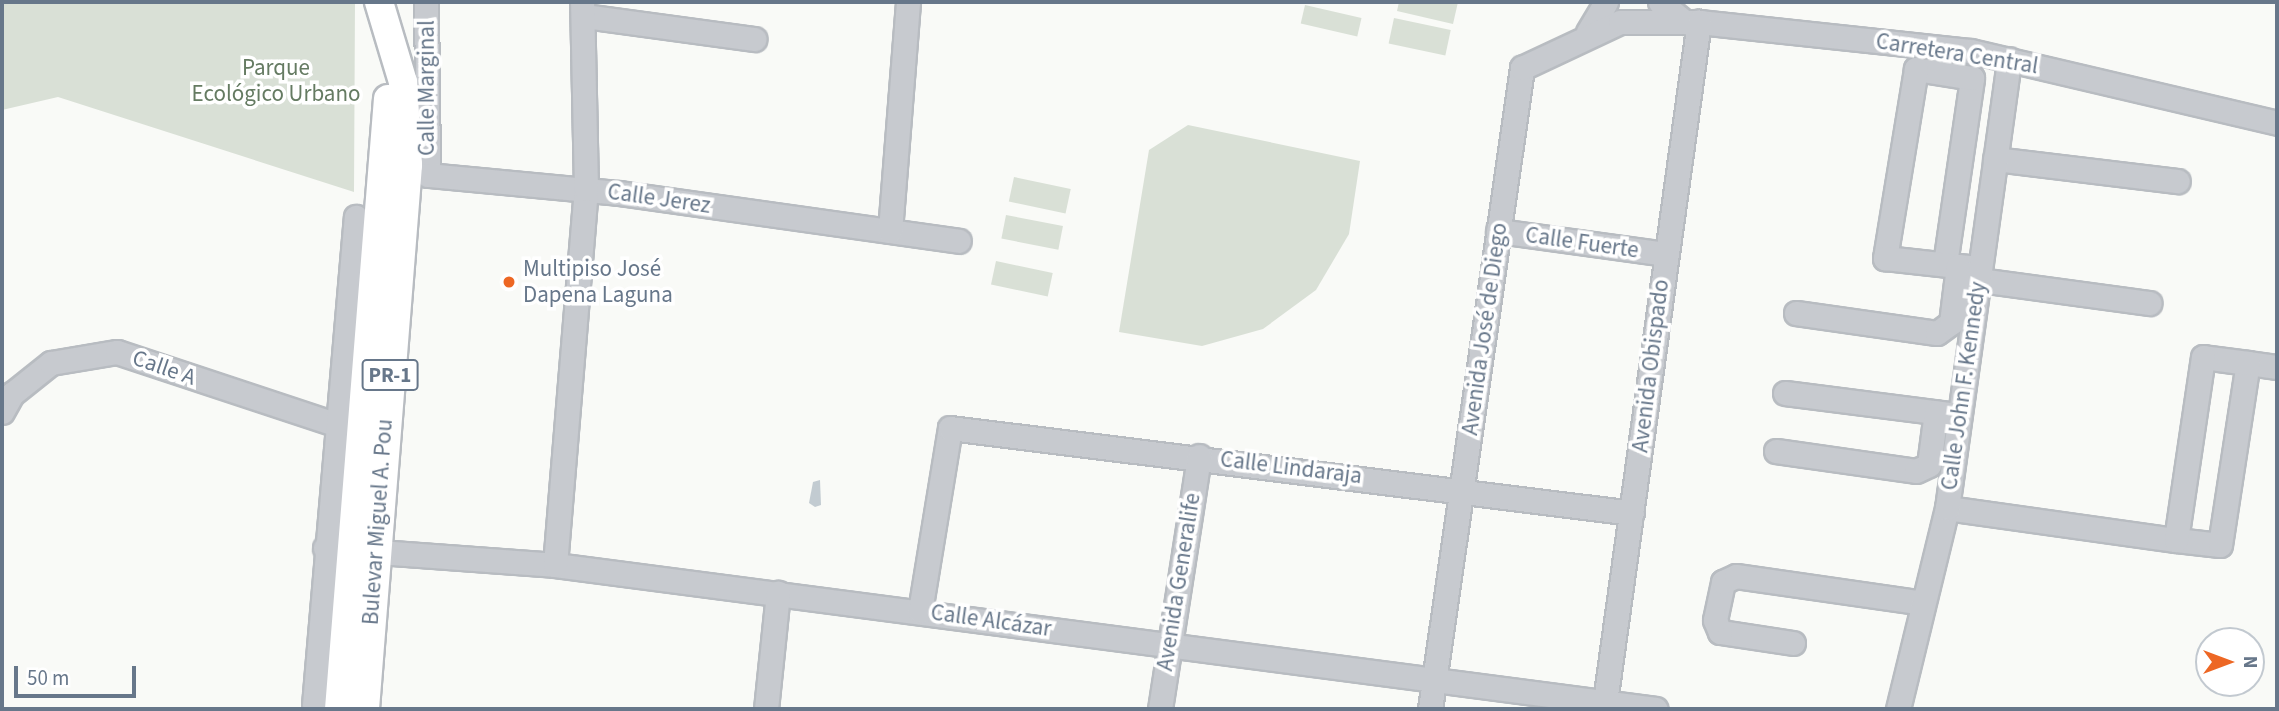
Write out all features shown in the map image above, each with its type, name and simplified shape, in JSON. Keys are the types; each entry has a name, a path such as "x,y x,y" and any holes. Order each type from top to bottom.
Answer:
{"main road":[{"name":"Bulevar Miguel A. Pou","path":"327,707 364,430 390,44 379,2"},
{"name":"Bulevar Miguel A. Pou","path":"349,550 365,709"}],"street":[{"name":"Calle Marginal","path":"426,2 428,175"},
{"path":"890,231 908,2"},
{"path":"1588,32 1606,2"},
{"path":"1660,2 1692,22"},
{"path":"555,565 586,188 583,9 754,39"},
{"name":"Avenida José de Diego","path":"1430,709 1522,68 1629,10"},
{"name":"Carretera Central","path":"1629,10 1692,22 2009,59 2277,123"},
{"name":"Avenida Obispado","path":"1604,706 1632,513 1692,22"},
{"name":"Calle John F. Kennedy","path":"1898,709 1947,508 1959,415 1965,270 1995,159 2009,59"},
{"path":"1796,313 1937,333 1951,323 1965,270 1972,78 1916,69 1885,258 1965,270 2149,303"},
{"path":"1995,159 2178,181"},
{"name":"Calle Jerez","path":"428,175 586,188 959,242"},
{"path":"349,550 341,426 356,217"},
{"name":"Calle Fuerte","path":"1498,231 1665,254"},
{"name":"Calle A","path":"2,412 12,394 51,363 117,352 341,426"},
{"path":"2176,540 2203,357 2277,367"},
{"path":"1947,508 2220,545 2248,363"},
{"path":"1785,393 1959,415"},
{"path":"1776,452 1916,471 1929,465 1936,412"},
{"name":"Calle Lindaraja","path":"920,611 950,428 1199,456 1632,513"},
{"name":"Avenida Generalife","path":"1160,709 1199,456"},
{"name":"Calle Alcázar","path":"349,550 555,565 1434,678 1604,706 1656,709"},
{"path":"1793,643 1720,632 1714,620 1723,582 1736,576 1923,603"},
{"path":"766,709 778,593"}],"green space":[{"name":"Parque Ecológico Urbano","path":"2,2 355,2 354,192 58,97 2,110"},
{"path":"1399,2 1458,2 1453,24 1397,11"},
{"path":"1305,5 1362,18 1357,37 1301,24"},
{"path":"1394,18 1451,30 1445,55 1389,43"},
{"path":"1188,125 1360,161 1349,234 1316,290 1263,329 1202,346 1119,332 1149,150"},
{"path":"1014,177 1071,189 1066,214 1009,201"},
{"path":"1006,215 1063,226 1058,250 1001,239"},
{"path":"996,261 1053,273 1048,297 991,284"}],"shaded area":[{"path":"820,480 821,505 815,507 809,503 813,482"}],"place":[{"name":"Multipiso José Dapena Laguna","path":"509,282"}]}
